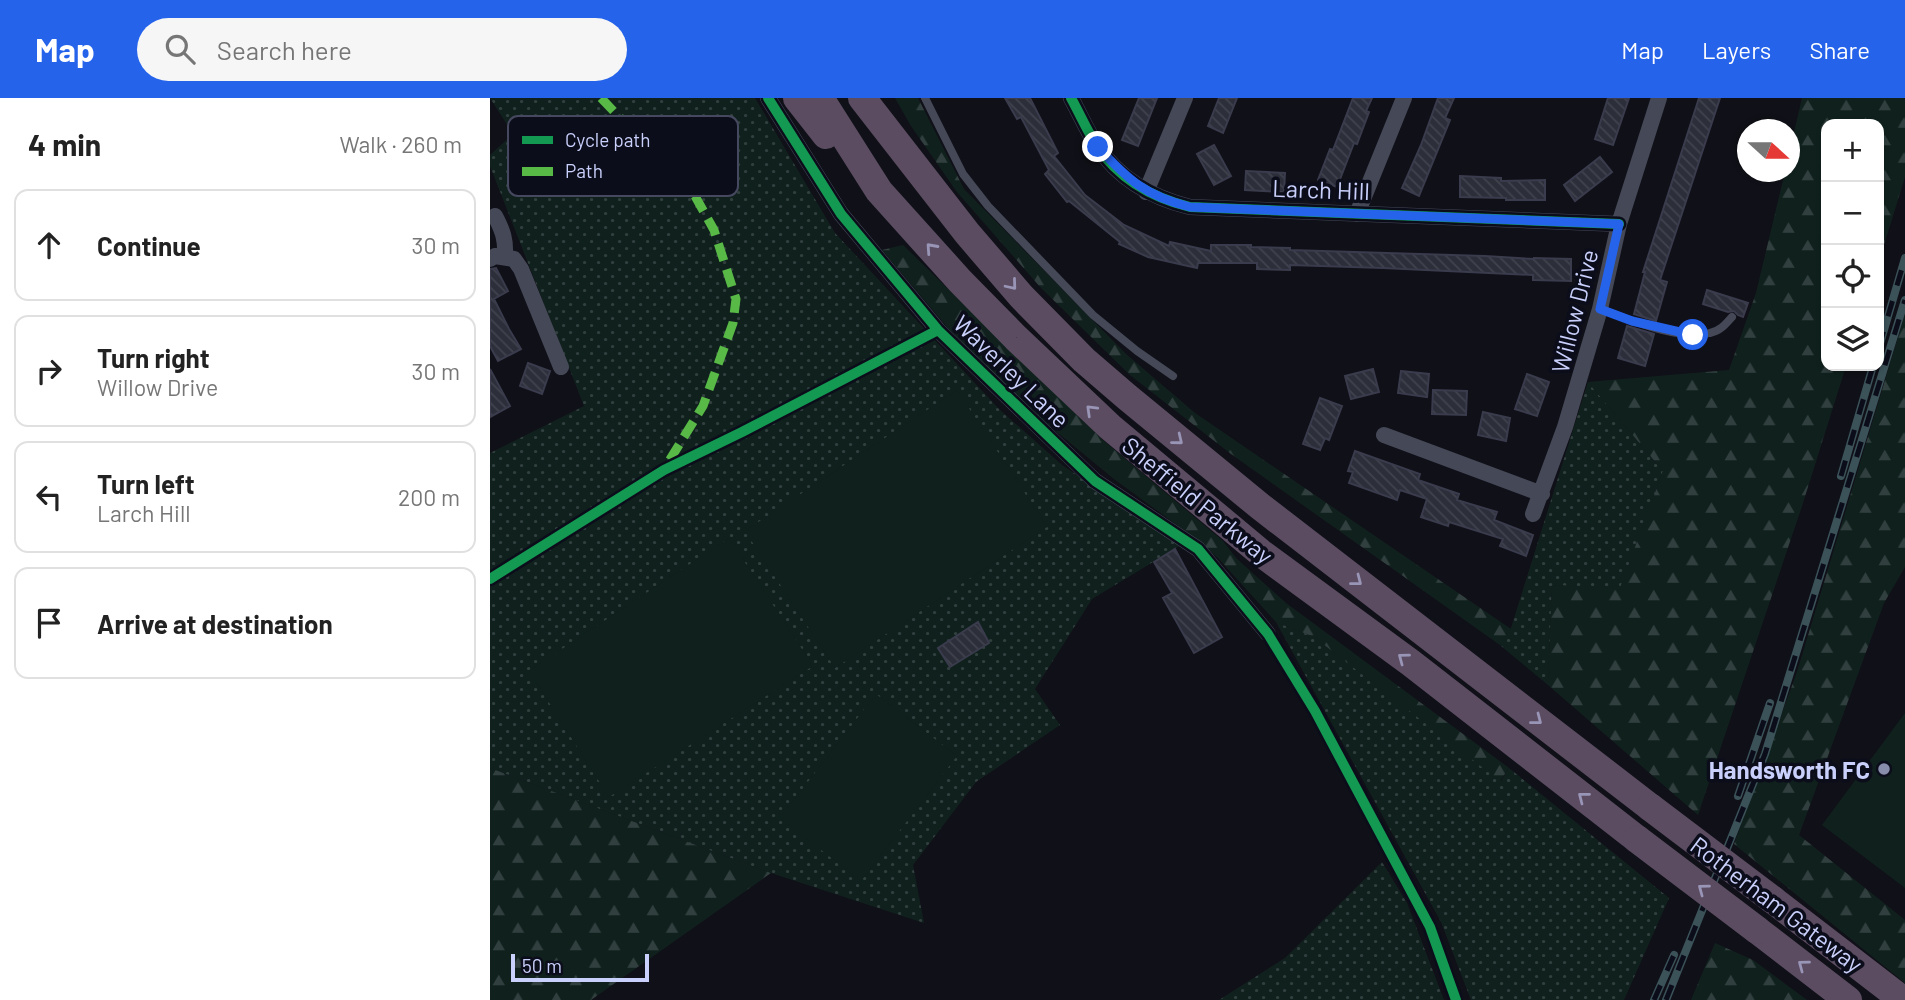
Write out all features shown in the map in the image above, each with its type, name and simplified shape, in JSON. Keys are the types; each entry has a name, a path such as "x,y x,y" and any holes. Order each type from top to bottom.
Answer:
{"highway":[{"path":"797,98 818,127 879,191"},
{"name":"Sheffield Parkway","path":"820,98 879,191 960,281 1110,427 1261,553 1411,663 1637,839"},
{"name":"Sheffield Parkway","path":"862,98 967,233 1021,296 1084,360 1261,507 1650,807"},
{"path":"876,98 914,165"},
{"name":"Rotherham Gateway","path":"1650,807 1903,1000"},
{"name":"Rotherham Gateway","path":"1637,839 1848,1000"}],"street":[{"name":"Waverley Lane","path":"768,98 841,214 938,330 1095,481 1198,549 1268,634"},
{"name":"Larch Hill","path":"1071,98 1098,147 1122,174 1146,192 1168,202 1190,207 1619,224"},
{"path":"1146,192 1185,98"},
{"path":"1357,214 1404,98"},
{"name":"Willow Drive","path":"1533,514 1565,428 1600,309 1619,224 1659,98"},
{"path":"495,216 506,244 497,258 514,259 521,269 561,368"},
{"path":"1384,435 1542,494"}],"lane":[{"path":"925,98 963,174 988,206 1093,315 1173,376"},
{"path":"1600,309 1632,321 1693,335 1709,334 1723,328 1732,317"}],"green space":[{"path":"490,98 755,98 835,233 999,409 1062,465 1181,545 1092,599 1035,689 1060,725 976,782 913,865 924,923 771,873 490,768 490,453 584,406 490,166 490,155 508,139 508,196 738,196 738,116 508,116 508,126"},
{"path":"895,98 918,98 964,189 1126,354 1195,413 1511,629 1500,645 1231,454 1130,375 1041,288 957,192"},
{"path":"1802,98 1905,98 1905,177 1884,245 1884,119 1821,119 1821,371 1844,371 1698,815 1548,685 1552,585 1620,588 1663,471 1588,382 1729,370 1756,293 1783,182 1800,182 1800,119 1797,119"},
{"path":"903,245 1104,441 1223,541 1236,558 1286,603 1509,768 1500,781 1314,637 1276,622 1217,557 1114,479 1035,414 949,329 882,250"},
{"path":"1905,314 1905,567 1884,603 1799,835 1905,920 1905,983 1734,844 1797,672"},
{"path":"1588,382 1663,471 1620,589 1552,585 1548,685 1500,645 1511,628"},
{"path":"957,390 1047,527 835,668 745,531"},
{"path":"729,538 813,666 609,797 529,671"},
{"path":"1276,622 1314,637 1501,781 1509,768 1669,898 1624,1000 1471,1000 1441,922"},
{"path":"876,694 957,756 861,881 780,818"},
{"name":"Handsworth FC","path":"1905,713 1905,888 1822,825"},
{"path":"490,768 771,873 591,1000 490,1000"},
{"path":"1382,862 1407,903 1444,1000 1219,1000 1285,958"},
{"path":"1715,943 1753,960 1807,1000 1691,1000"}],"building":[{"path":"1005,98 1030,98 1058,153 1054,156 1085,195 1124,225 1169,246 1170,242 1211,251 1211,245 1251,245 1290,250 1571,259 1571,281 1533,280 1533,275 1383,268 1290,265 1290,270 1257,269 1257,263 1198,263 1197,268 1148,257 1119,244 1120,242 1067,202 1045,174 1049,170 1021,117 1017,119"},
{"path":"1139,98 1157,98 1138,146 1122,140"},
{"path":"1219,98 1237,98 1223,133 1208,126"},
{"path":"1353,98 1372,98 1357,144 1354,143 1337,187 1318,180"},
{"path":"1438,98 1454,98 1445,118 1450,120 1419,196 1402,188"},
{"path":"1608,98 1629,98 1613,145 1595,139"},
{"path":"1699,98 1720,98 1660,280 1667,282 1656,321 1634,314 1643,272"},
{"path":"1214,145 1231,176 1214,185 1197,154"},
{"path":"1600,157 1612,172 1575,201 1564,185"},
{"path":"1246,171 1285,173 1284,192 1245,190"},
{"path":"1460,176 1501,178 1501,181 1545,180 1545,200 1460,197"},
{"path":"496,268 508,291 494,299 521,349 498,361 490,346 490,269"},
{"path":"1707,290 1748,303 1743,317 1734,311 1728,312 1703,304"},
{"path":"1627,326 1654,334 1645,366 1618,358"},
{"path":"528,363 550,371 542,394 520,386"},
{"path":"490,369 510,406 490,417"},
{"path":"1373,369 1379,392 1351,399 1345,376"},
{"path":"1401,371 1429,374 1427,397 1398,393"},
{"path":"1527,374 1549,382 1537,416 1515,409"},
{"path":"1433,390 1467,391 1466,415 1432,414"},
{"path":"1320,398 1342,406 1329,440 1325,438 1320,450 1303,444"},
{"path":"1483,412 1510,418 1506,441 1478,435"},
{"path":"1355,451 1420,474 1418,480 1459,494 1457,500 1497,512 1494,520 1533,535 1526,556 1500,546 1503,539 1449,522 1448,526 1421,517 1427,499 1400,490 1397,500 1349,483 1353,472 1348,471"},
{"path":"1175,549 1222,637 1194,653 1163,598 1172,593 1154,562"},
{"path":"978,622 989,643 950,667 938,648"}],"railway":[{"path":"1884,330 1905,258"},
{"path":"1666,1000 1765,754 1905,300"},
{"path":"1841,476 1872,371"},
{"path":"1738,796 1770,703"},
{"path":"1654,1000 1674,955"}],"marked path":[{"path":"601,98 618,116"},
{"path":"666,466 703,406 733,323 736,299 714,230 695,196"}],"cycle path":[{"path":"768,98 841,214 938,330 1095,481 1198,549 1268,634 1315,711 1430,927 1456,1000"},
{"path":"1071,98 1097,146 1116,168 1138,186 1190,207 1619,224"},
{"path":"490,579 664,470 938,330"}],"place":[{"name":"Handsworth FC","path":"1884,769"}],"route":[{"path":"1098,147 1122,174 1146,192 1168,202 1190,207 1619,224 1600,309 1632,321 1693,335"}]}
